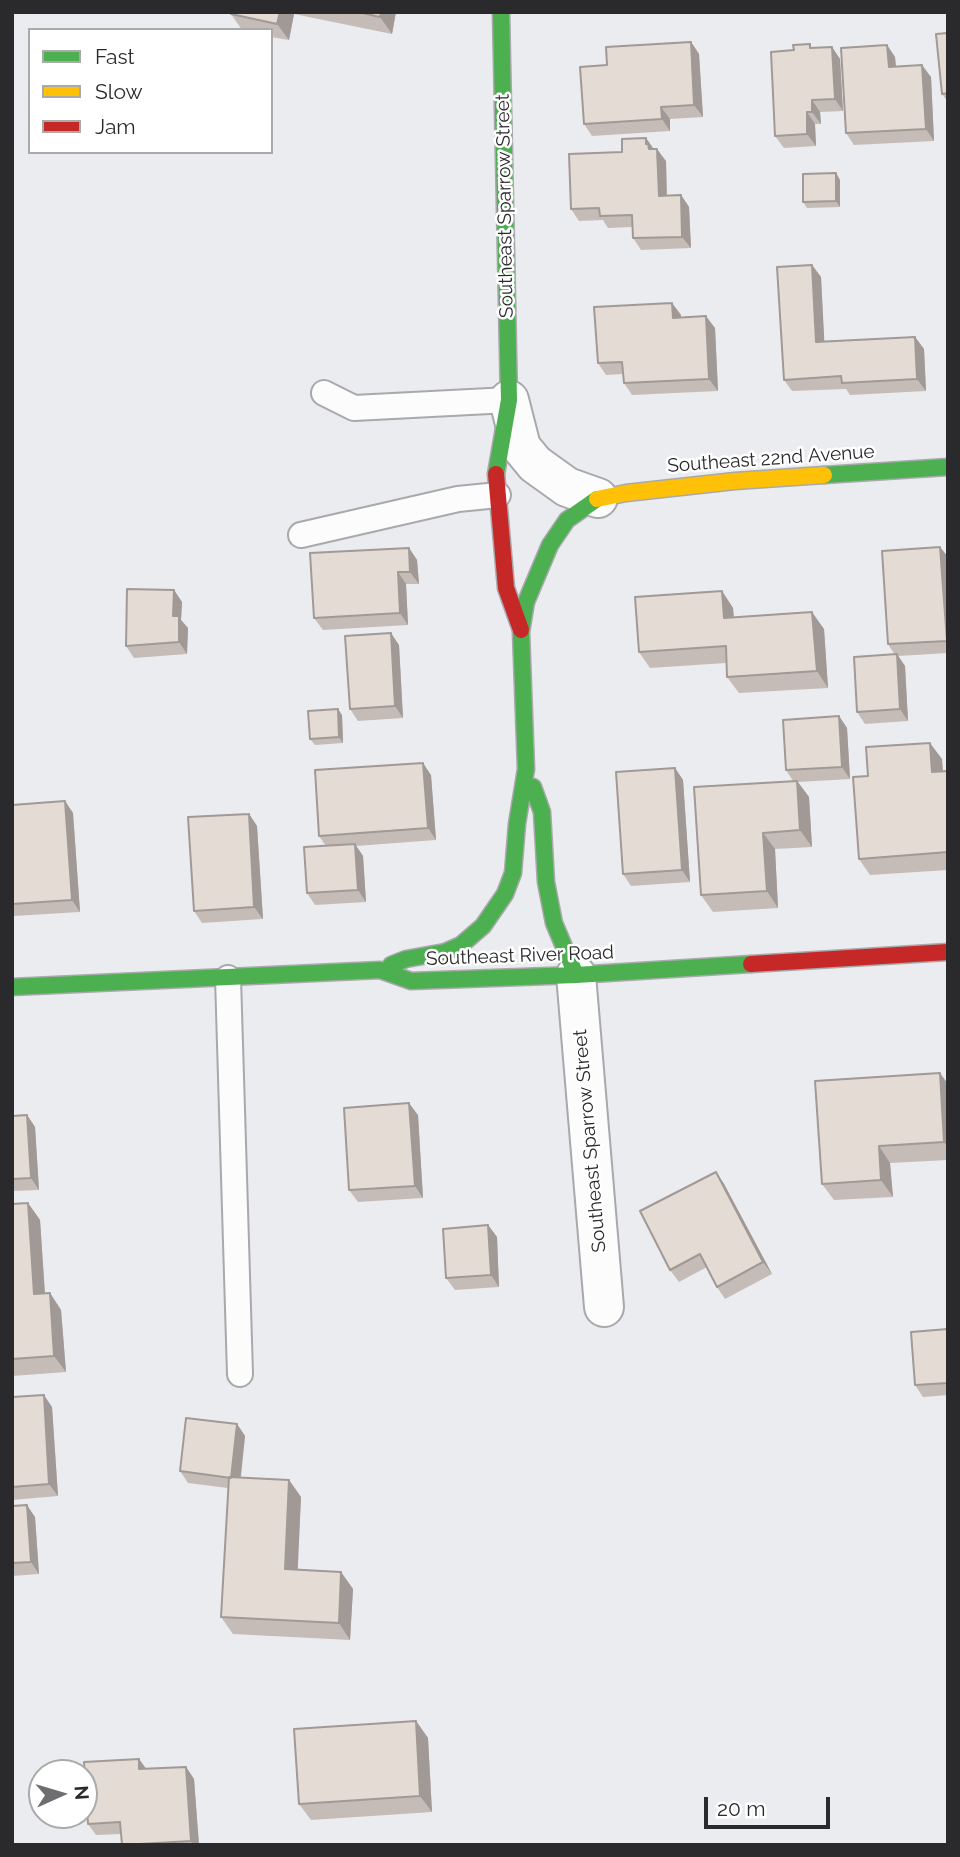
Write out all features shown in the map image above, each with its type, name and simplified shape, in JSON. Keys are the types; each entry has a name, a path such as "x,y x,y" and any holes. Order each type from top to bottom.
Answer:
{"street":[{"name":"Southeast Sparrow Street","path":"502,12 509,400 496,474 506,588 521,632"},
{"name":"Southeast Sparrow Street","path":"509,400 521,447 535,464 567,488 598,498"},
{"name":"Southeast 22nd Avenue","path":"598,498 668,487 735,481 948,467"},
{"name":"Southeast Sparrow Street","path":"380,970 405,959 436,955 461,945 483,926 496,909 513,873 517,824 526,769 521,632 526,602 550,545 567,520 598,498"},
{"path":"526,769 542,812 546,882 554,923 576,975"},
{"name":"Southeast River Road","path":"12,987 380,970 411,981 576,975 948,952"},
{"name":"Southeast Sparrow Street","path":"576,975 604,1307"}],"lane":[{"path":"324,393 354,408 509,400"},
{"path":"301,535 458,499 498,495"},
{"path":"228,978 240,1374"}],"building":[{"path":"231,12 280,12 277,24"},
{"path":"358,12 381,12 380,17"},
{"path":"948,33 948,93 942,94 936,34"},
{"path":"691,42 694,105 661,107 662,119 584,124 580,67 607,65 606,47"},
{"path":"810,44 810,48 832,47 835,99 812,100 812,112 807,112 807,134 775,136 771,52 794,50 793,45"},
{"path":"887,45 889,67 922,65 926,129 846,133 841,48"},
{"path":"646,138 649,149 657,149 659,196 681,195 682,237 633,238 632,215 600,216 599,208 571,209 569,154 622,152 622,139"},
{"path":"836,173 836,201 803,202 803,174"},
{"path":"812,265 816,342 915,337 917,379 842,383 841,376 784,380 777,267"},
{"path":"672,303 673,318 706,316 709,379 624,383 622,362 598,363 594,307"},
{"path":"940,547 947,641 888,644 882,551"},
{"path":"409,548 410,572 398,572 400,613 314,618 310,553"},
{"path":"127,589 174,590 173,616 179,616 179,642 126,646"},
{"path":"722,591 724,618 812,612 817,671 727,677 726,646 639,652 635,597"},
{"path":"391,633 395,706 350,709 345,636"},
{"path":"897,654 900,709 857,712 854,657"},
{"path":"338,709 339,737 310,739 308,711"},
{"path":"839,716 842,767 786,770 783,720"},
{"path":"930,743 932,772 948,771 948,852 859,859 853,777 868,776 866,747"},
{"path":"423,763 428,828 319,836 315,770"},
{"path":"675,768 682,870 623,874 616,772"},
{"path":"797,781 800,830 763,833 767,891 701,895 694,787"},
{"path":"65,801 72,900 12,904 12,805"},
{"path":"249,814 254,907 194,911 188,817"},
{"path":"355,844 358,890 307,893 304,847"},
{"path":"940,1073 944,1142 879,1146 881,1180 822,1184 815,1081"},
{"path":"409,1103 415,1186 349,1190 344,1108"},
{"path":"27,1115 31,1178 12,1179 12,1116"},
{"path":"716,1172 763,1262 717,1287 700,1254 670,1270 640,1211"},
{"path":"28,1203 34,1294 50,1293 54,1356 12,1359 12,1204"},
{"path":"488,1225 491,1275 446,1278 443,1229"},
{"path":"948,1329 948,1383 915,1385 911,1332"},
{"path":"44,1395 49,1484 12,1487 12,1397"},
{"path":"186,1418 237,1424 231,1478 180,1471"},
{"path":"229,1477 289,1480 285,1569 341,1572 339,1623 221,1617"},
{"path":"27,1505 31,1562 12,1563 12,1506"},
{"path":"416,1721 420,1796 299,1804 294,1729"},
{"path":"139,1759 139,1769 186,1767 191,1841 122,1845 120,1822 98,1823 98,1761"}],"traffic: fast":[{"path":"496,474 509,400 501,12"},
{"path":"824,475 948,467"},
{"path":"391,965 406,959 445,952 461,945 483,926 505,894 513,873 517,824 526,769 521,632 526,602 550,545 567,520 597,499"},
{"path":"533,787 542,812 546,882 554,923 576,975"},
{"path":"12,987 380,970 411,981 576,975 751,964"}],"traffic: slow":[{"path":"597,499 626,493 735,481 824,475"}],"traffic: jam":[{"path":"496,474 506,588 521,630"},
{"path":"751,964 948,952"}]}
